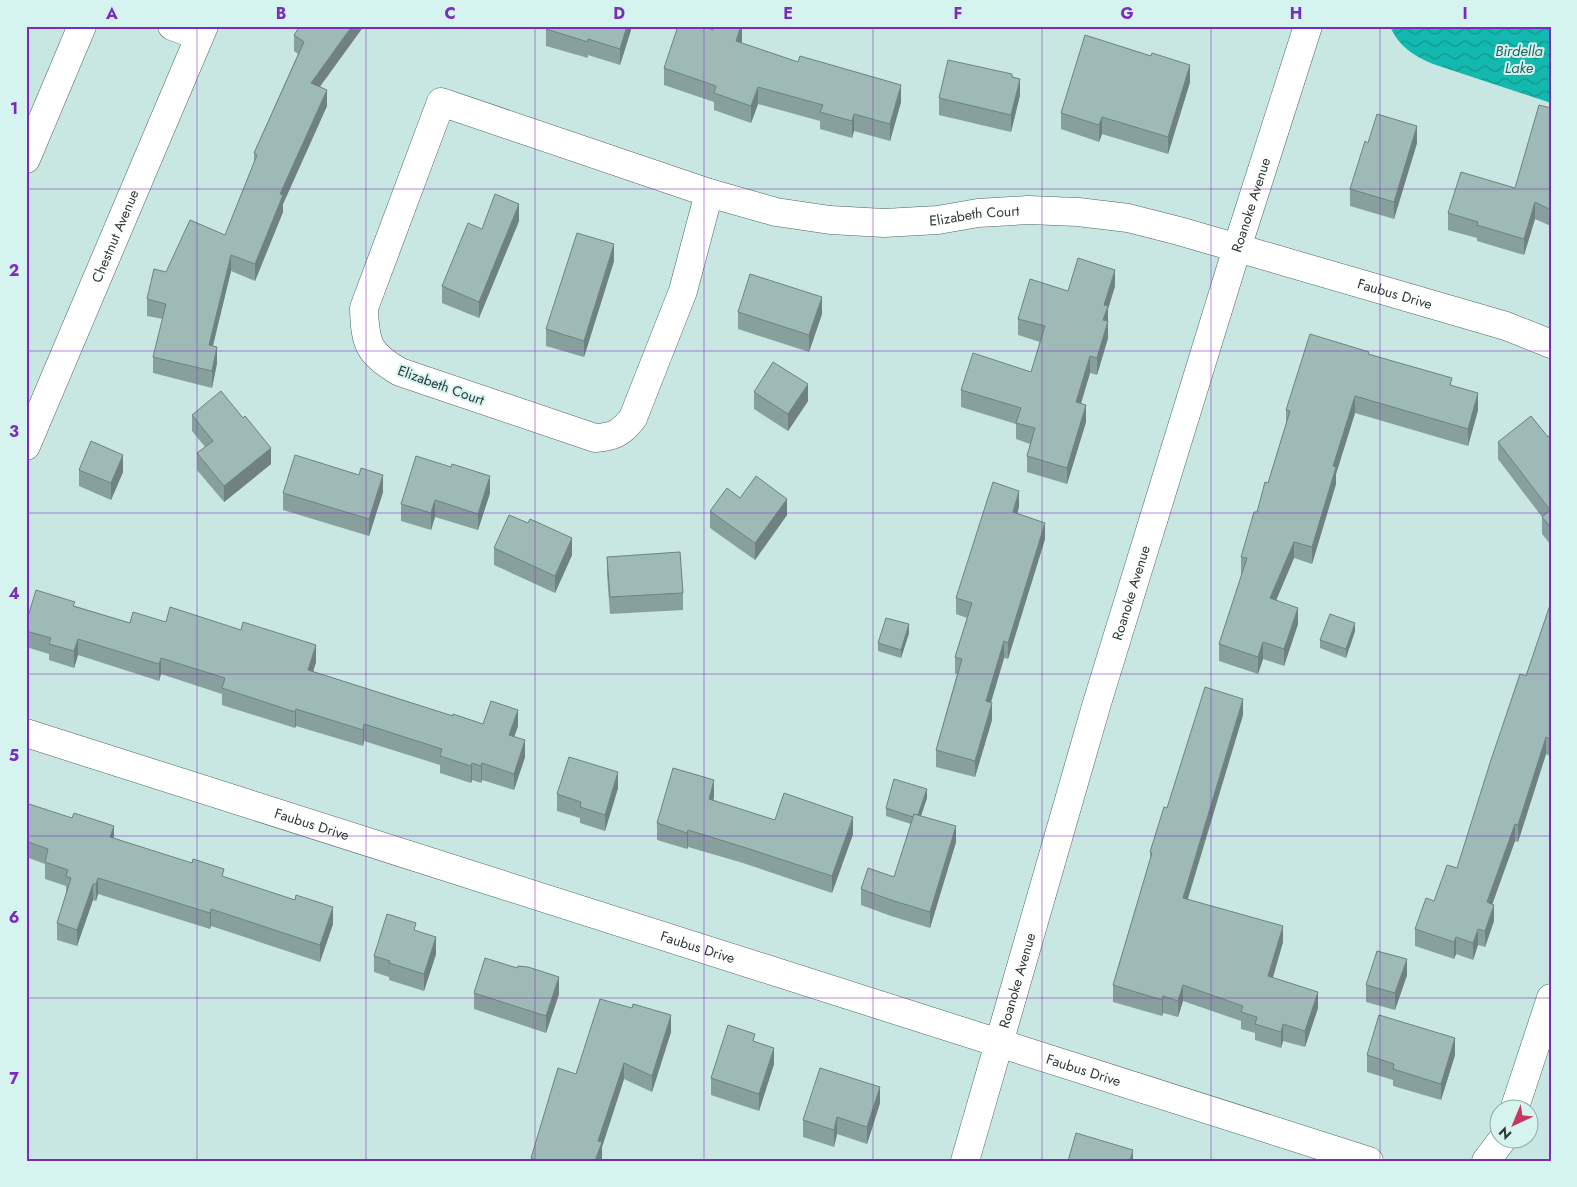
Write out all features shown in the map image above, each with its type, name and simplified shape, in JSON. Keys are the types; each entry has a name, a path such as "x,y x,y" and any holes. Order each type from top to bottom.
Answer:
{"street":[{"path":"26,160 82,26"},
{"path":"172,26 202,31"},
{"name":"Roanoke Avenue","path":"965,1161 1097,703 1237,248 1308,26"},
{"name":"Chestnut Avenue","path":"26,446 202,31"},
{"name":"Elizabeth Court","path":"710,193 684,291 633,418 624,430 610,437 595,438 400,372 384,363 372,349 365,332 364,308 442,102 710,193 776,212 830,220 884,223 938,220 978,213 1028,210 1078,212 1128,218 1237,248"},
{"name":"Faubus Drive","path":"1237,248 1506,326 1551,344"},
{"name":"Faubus Drive","path":"26,733 1370,1161"},
{"path":"1517,1100 1551,998"},
{"path":"1486,1161 1494,1150"}],"water":[{"name":"Birdella Lake","path":"1390,26 1551,26 1551,103 1426,61 1402,45"}],"building":[{"path":"300,26 352,26 311,83 327,90 280,194 283,195 255,264 231,255 209,345 217,347 212,371 153,357 166,304 147,299 154,269 166,272 190,220 225,235 257,155 254,153 304,42 294,35"},
{"path":"547,26 627,26 620,49 588,39 588,42 546,29"},
{"path":"678,26 702,26 713,30 714,26 741,26 736,41 798,62 800,56 901,85 890,124 854,114 852,121 820,112 823,105 758,87 751,106 714,93 716,86 664,68"},
{"path":"1085,35 1151,56 1152,53 1190,65 1168,137 1102,117 1099,125 1061,113"},
{"path":"948,60 1012,74 1012,77 1020,79 1011,115 939,98"},
{"path":"1539,105 1551,108 1551,210 1535,202 1524,239 1477,225 1478,222 1448,213 1461,172 1515,188"},
{"path":"1377,114 1417,126 1394,202 1350,189 1365,141 1368,143"},
{"path":"495,194 519,204 479,302 442,286 468,223 482,229"},
{"path":"577,233 614,244 584,341 546,329"},
{"path":"1078,258 1115,270 1104,305 1108,306 1103,320 1108,321 1097,358 1090,356 1076,402 1086,405 1067,468 1027,456 1035,428 1016,423 1021,408 961,390 973,353 1031,372 1045,326 1018,319 1030,279 1068,291"},
{"path":"750,274 822,297 809,335 738,312"},
{"path":"1310,334 1369,352 1368,354 1452,378 1450,385 1478,393 1468,429 1355,396 1333,466 1336,467 1312,547 1294,542 1270,598 1298,608 1284,649 1263,642 1258,657 1219,644 1247,558 1241,557 1254,512 1257,512 1265,482 1268,483 1290,411 1286,410"},
{"path":"773,362 808,384 788,414 754,392"},
{"path":"221,391 243,418 245,416 271,448 224,486 197,453 213,441 192,415"},
{"path":"1531,416 1548,437 1551,434 1551,528 1542,517 1550,510 1498,442"},
{"path":"91,441 123,455 111,483 79,470"},
{"path":"295,455 359,475 361,468 383,475 369,519 283,493"},
{"path":"416,456 451,467 452,464 490,476 478,514 435,500 431,513 401,504"},
{"path":"756,476 787,499 755,543 710,511 727,488 740,498"},
{"path":"993,482 1019,491 1013,512 1045,523 1008,643 1004,641 986,701 992,703 975,761 936,750 962,659 955,657 972,603 956,598"},
{"path":"509,515 528,523 530,519 572,538 555,576 494,548"},
{"path":"680,552 683,593 610,597 607,557"},
{"path":"36,590 75,602 73,606 130,623 133,612 166,622 170,607 241,630 243,622 316,645 308,670 483,724 491,701 518,710 509,735 525,740 514,774 482,763 481,766 472,763 471,766 440,756 442,749 364,724 363,730 296,709 295,712 222,688 225,678 161,658 159,664 78,639 74,651 49,644 51,638 26,631 26,623"},
{"path":"1551,602 1551,737 1550,739 1546,737 1518,825 1515,824 1487,902 1494,905 1485,931 1478,929 1473,943 1456,937 1454,942 1415,929 1426,898 1434,901 1447,865 1457,868 1520,674 1526,676"},
{"path":"1330,614 1355,623 1346,649 1320,640"},
{"path":"886,618 909,624 901,650 878,643"},
{"path":"1205,687 1243,699 1183,898 1283,926 1268,976 1318,992 1305,1031 1283,1024 1281,1032 1255,1024 1257,1017 1241,1012 1243,1006 1183,985 1178,1001 1163,996 1162,1000 1113,985 1152,853 1150,852 1164,807 1167,808"},
{"path":"569,757 618,772 605,815 580,807 581,802 557,794"},
{"path":"673,768 714,780 709,799 775,820 784,793 853,817 832,876 688,830 687,833 657,823"},
{"path":"894,779 927,789 918,815 914,814 913,817 886,808"},
{"path":"26,803 72,818 74,813 114,826 110,837 192,863 193,859 224,869 222,876 295,900 296,895 333,907 320,945 211,909 210,913 98,878 96,884 93,884 77,930 57,923 71,878 66,876 68,870 45,862 48,849 26,841"},
{"path":"914,814 956,826 930,912 861,889 868,868 894,877"},
{"path":"387,914 416,923 414,930 436,937 424,974 389,963 390,961 374,956"},
{"path":"1377,951 1407,959 1395,993 1366,985"},
{"path":"485,958 517,968 518,966 528,967 559,977 546,1016 474,993"},
{"path":"600,999 632,1008 633,1004 671,1015 652,1076 624,1063 598,1141 602,1142 595,1161 539,1161 531,1158 558,1068 576,1074"},
{"path":"1379,1015 1455,1038 1441,1084 1393,1069 1394,1064 1367,1055"},
{"path":"728,1025 755,1034 753,1041 774,1048 759,1094 711,1078"},
{"path":"820,1068 880,1087 867,1127 837,1117 834,1130 803,1120"},
{"path":"1076,1133 1133,1150 1131,1161 1068,1161"}]}
